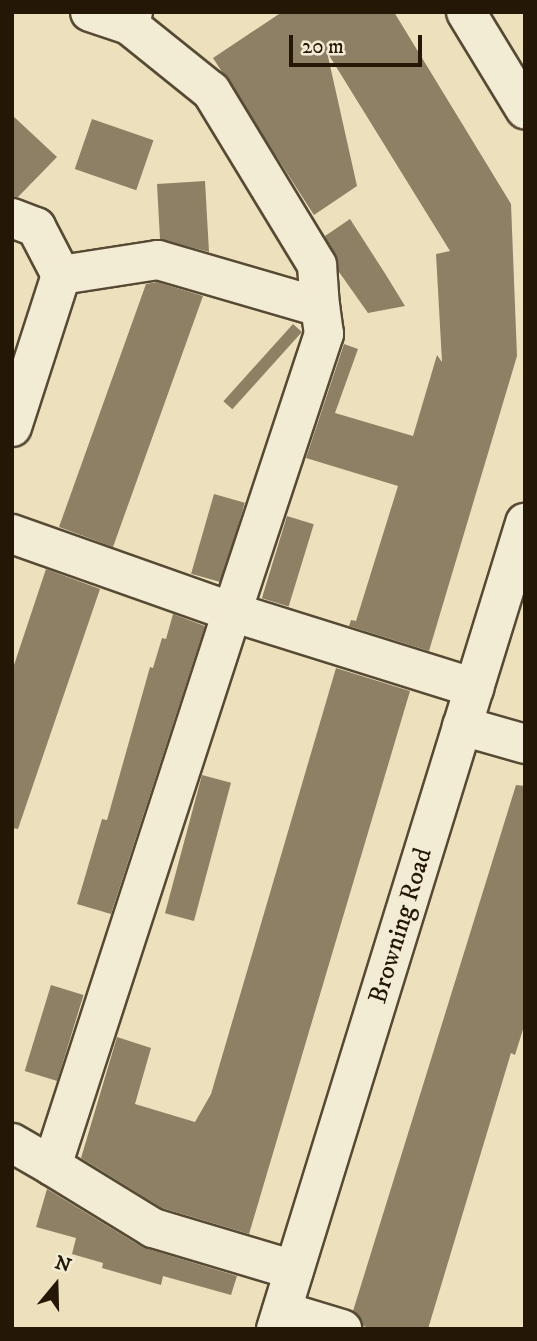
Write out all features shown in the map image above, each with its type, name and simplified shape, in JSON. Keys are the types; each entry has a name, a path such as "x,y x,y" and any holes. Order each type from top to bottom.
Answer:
{"street":[{"path":"52,1166 324,334 317,265 211,91 131,19 90,12"},
{"path":"466,12 525,108"},
{"path":"12,218 36,227 61,275 12,427"},
{"path":"61,275 158,260 320,307"},
{"name":"Browning Road","path":"279,1320 525,523"},
{"path":"12,534 232,612 474,688"},
{"path":"462,726 525,744"},
{"path":"12,1143 153,1228 294,1270"},
{"path":"279,1320 342,1329"}],"building":[{"path":"282,12 394,12 511,204 517,356 429,651 349,626 351,620 356,621 398,486 306,458 344,344 358,349 335,413 413,436 437,355 442,362 436,254 450,251 327,52 357,186 314,215 213,58"},
{"path":"12,115 57,157 18,197 12,197"},
{"path":"92,119 153,140 136,190 75,169"},
{"path":"205,181 209,252 160,239 157,184"},
{"path":"350,219 405,306 368,313 339,272 325,236"},
{"path":"157,282 203,296 113,547 59,527 146,284"},
{"path":"293,324 302,332 232,409 223,401"},
{"path":"214,494 245,503 222,583 191,574"},
{"path":"287,516 314,524 289,606 262,598"},
{"path":"46,569 100,589 18,829 12,828 12,671"},
{"path":"173,614 205,626 111,914 77,904 102,819 107,820 150,667 153,668 162,638 166,639"},
{"path":"336,668 410,691 249,1234 162,1208 81,1158 117,1037 151,1048 135,1104 195,1122 211,1094"},
{"path":"202,775 231,783 194,921 165,913"},
{"path":"516,785 525,786 525,1023 515,1055 511,1053 428,1329 373,1329 363,1326 353,1311"},
{"path":"51,985 84,995 57,1081 25,1071"},
{"path":"47,1189 142,1247 237,1276 231,1295 163,1276 161,1285 102,1268 103,1263 72,1254 76,1238 36,1227"}]}
